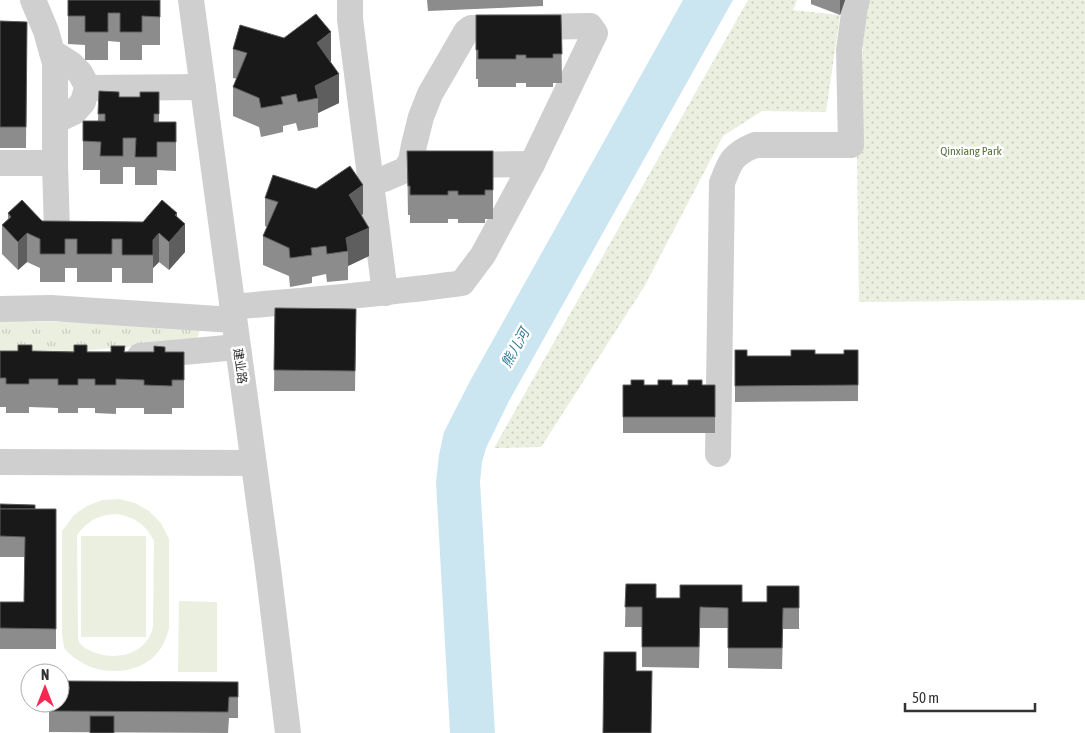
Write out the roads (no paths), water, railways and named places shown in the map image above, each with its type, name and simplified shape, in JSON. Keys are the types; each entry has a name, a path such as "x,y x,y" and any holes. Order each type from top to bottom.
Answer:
{"street":[{"path":"33,0 46,31 55,63 57,233"},
{"name":"建业路","path":"191,0 268,568 288,733"},
{"path":"350,0 350,19 385,293"},
{"path":"718,454 722,183 733,158 742,150 755,145 850,145 849,50 857,0"},
{"path":"0,310 52,308 233,314 462,283 483,255 532,164 594,32 590,26 471,28 466,32 430,94 421,117 411,161 406,170 384,178 370,179"},
{"path":"52,52 71,64 80,73 87,88 83,102 74,112 55,122"},
{"path":"87,88 202,87"},
{"path":"411,161 423,166 532,164"},
{"path":"0,163 55,164"},
{"path":"118,358 237,347"},
{"path":"0,462 253,463"}],"water":[{"name":"熊儿河","path":"683,0 733,0 509,401 486,448 482,462 480,482 495,733 450,733 436,482 444,432 470,381"}],"park label":[{"name":"Qinxiang Park","path":"971,151"}]}
